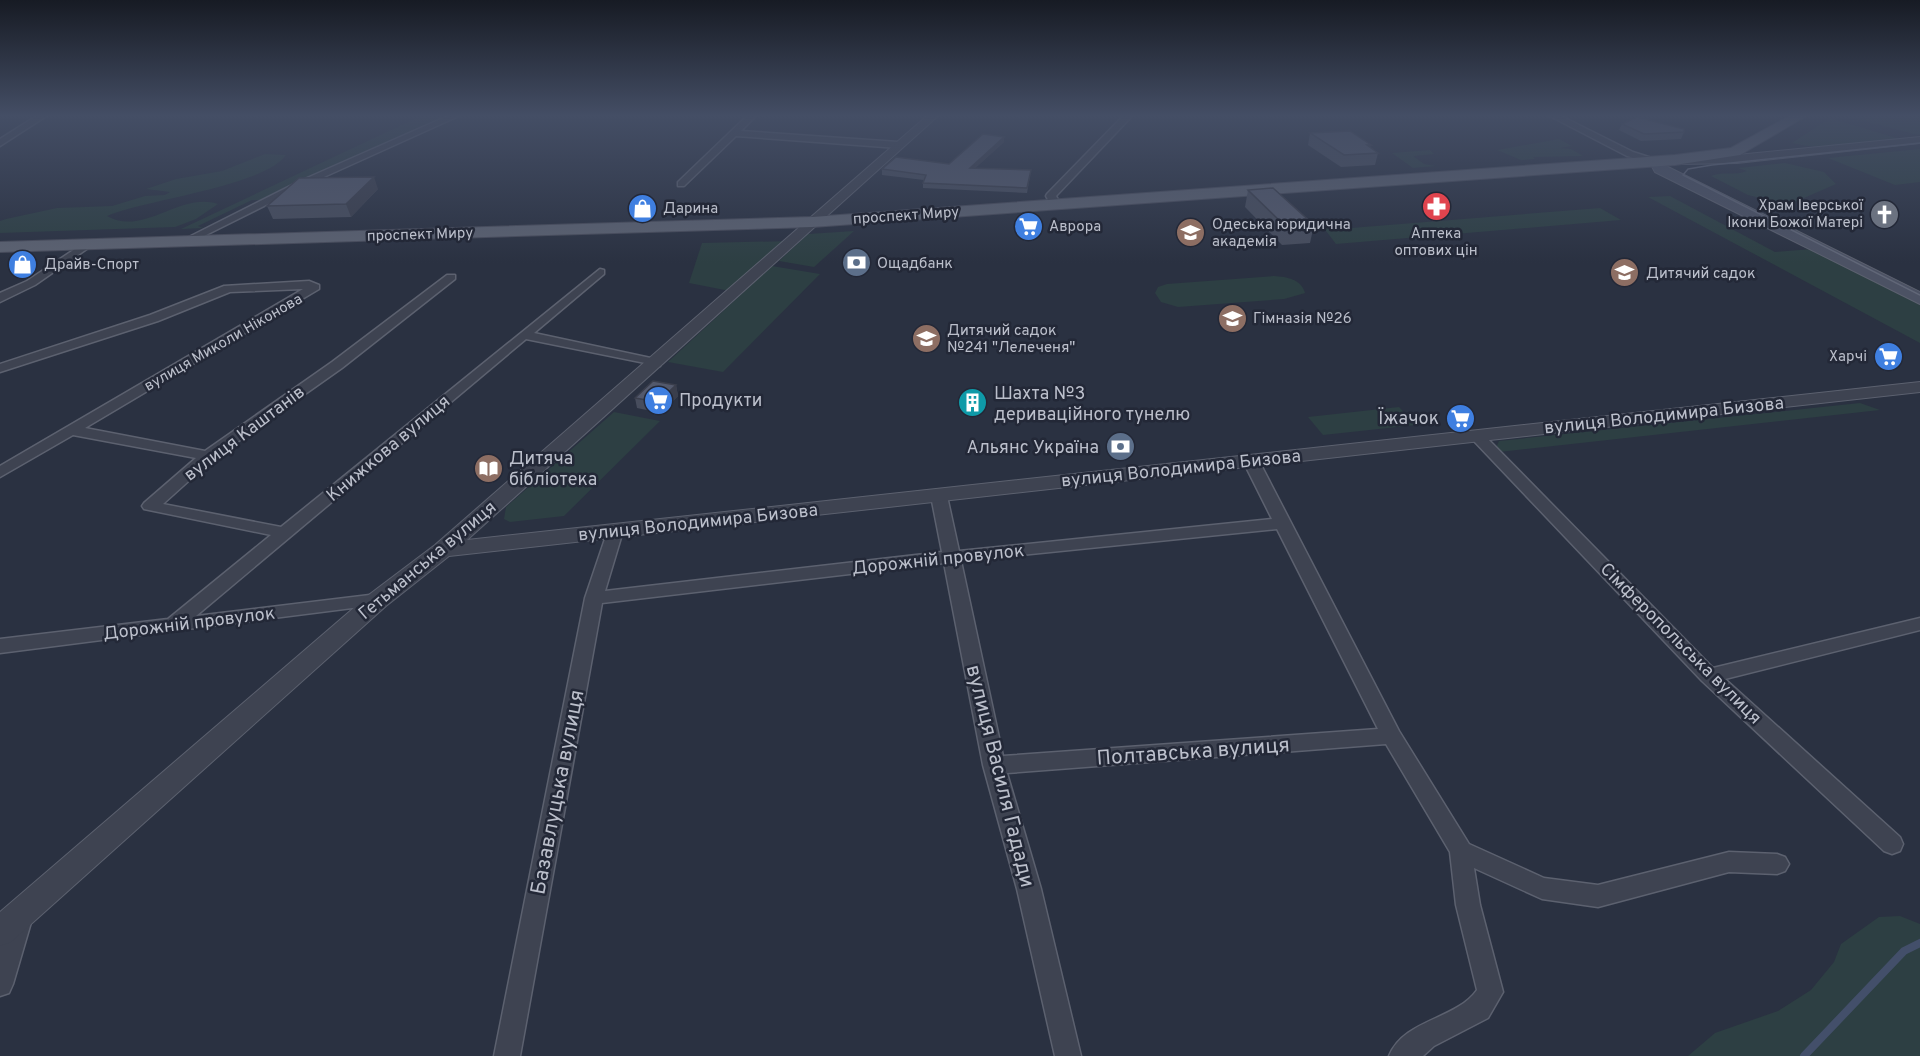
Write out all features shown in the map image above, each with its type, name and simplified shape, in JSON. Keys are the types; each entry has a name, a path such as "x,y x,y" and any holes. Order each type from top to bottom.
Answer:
{"main road":[{"name":"проспект Миру","path":"0,247 812,222 1611,164"},
{"path":"1658,164 1660,169 1920,299"},
{"path":"1666,164 1920,287"}],"street":[{"path":"186,241 346,164"},
{"path":"681,184 701,164"},
{"name":"Гетьманська вулиця","path":"0,932 378,600 442,550 876,164"},
{"path":"1056,205 1051,196 1082,164"},
{"path":"0,298 31,283 87,244"},
{"name":"Книжкова вулиця","path":"174,624 600,272"},
{"name":"вулиця Каштанів","path":"286,533 150,507 208,456 337,365 451,277"},
{"name":"вулиця Миколи Ніконова","path":"0,368 74,342 154,318 228,288 309,285 315,287 0,472"},
{"path":"524,335 655,363"},
{"name":"вулиця Володимира Бизова","path":"442,550 1920,387"},
{"path":"70,430 208,456"},
{"name":"Сімферопольська вулиця","path":"1477,436 1708,676 1828,783 1892,844"},
{"path":"1251,461 1392,736 1461,851 1461,879 1467,910 1490,992 1479,1009 1425,1037 1402,1056"},
{"name":"вулиця Василя Гадади","path":"939,496 994,765 1029,889 1068,1056"},
{"name":"Дорожній провулок","path":"594,598 950,557 1282,523"},
{"name":"Базавлуцька вулиця","path":"507,1056 594,598 615,531"},
{"name":"Дорожній провулок","path":"0,646 378,600"},
{"path":"1708,676 1920,624"},
{"name":"Полтавська вулиця","path":"994,765 1392,736"},
{"path":"1461,851 1542,888 1598,896 1729,862 1777,864"},
{"path":"0,984 22,913"}],"shaded area":[{"path":"239,164 276,164 230,184 107,216 121,221 134,221 190,203 218,204 196,219 175,227 0,233 0,221 6,219 57,208 112,206 145,196 165,195 170,192 146,189 176,179 222,171"},
{"path":"318,164 341,164 261,200 252,200 198,226 203,228 181,229"},
{"path":"1408,164 1436,166 1413,168"},
{"path":"1791,164 1824,172 1836,184 1788,205 1748,195 1711,176 1747,171 1738,168"},
{"path":"1844,164 1920,164 1920,182 1895,185"},
{"path":"1670,196 1775,252 1812,249 1920,305 1920,343 1648,197"},
{"path":"1600,208 1621,220 1336,244 1323,227 1342,225 1351,228"},
{"path":"854,231 814,267 779,261 808,234"},
{"path":"791,241 735,292 689,283 702,243"},
{"path":"772,266 820,274 723,372 668,362"},
{"path":"1274,276 1297,282 1305,293 1284,299 1178,307 1161,302 1155,293 1158,287 1167,284"},
{"path":"1860,403 1880,410 1499,452 1496,448 1499,441"},
{"path":"1399,407 1416,425 1323,435 1308,417"},
{"path":"614,412 660,421 564,516 510,522 504,519 506,507"},
{"path":"1900,916 1920,924 1920,1056 1688,1056 1715,1033 1778,1011 1811,990 1834,962 1841,944 1879,917"}],"building":[{"path":"888,164 974,164 970,168 1031,170 1027,188 923,183 926,175 882,169"},
{"path":"374,177 346,204 267,206 299,178"},
{"path":"1273,188 1314,225 1286,227 1248,190"},
{"path":"653,381 676,385 658,402 635,398"}],"waterway":[{"path":"1804,1056 1904,951 1920,943"}],"tram line":[{"path":"1719,164 1688,169 1683,175 1920,295"}],"place":[{"name":"Аптека оптових цін","path":"1436,206"},
{"name":"Дарина","path":"642,208"},
{"name":"Храм Іверської Ікони Божої Матері","path":"1884,214"},
{"name":"Аврора","path":"1028,226"},
{"name":"Одеська юридична академія","path":"1191,233"},
{"name":"Ощадбанк","path":"856,263"},
{"name":"Драйв-Спорт","path":"23,264"},
{"name":"Дитячий садок","path":"1625,273"},
{"name":"Гімназія №26","path":"1232,318"},
{"name":"Дитячий садок №241 \"Лелеченя\"","path":"926,339"},
{"name":"Харчі","path":"1888,356"},
{"name":"Продукти","path":"658,400"},
{"name":"Шахта №3 дериваційного тунелю","path":"973,403"},
{"name":"Їжачок","path":"1460,418"},
{"name":"Альянс Україна","path":"1120,447"},
{"name":"Дитяча бібліотека","path":"488,468"}]}
